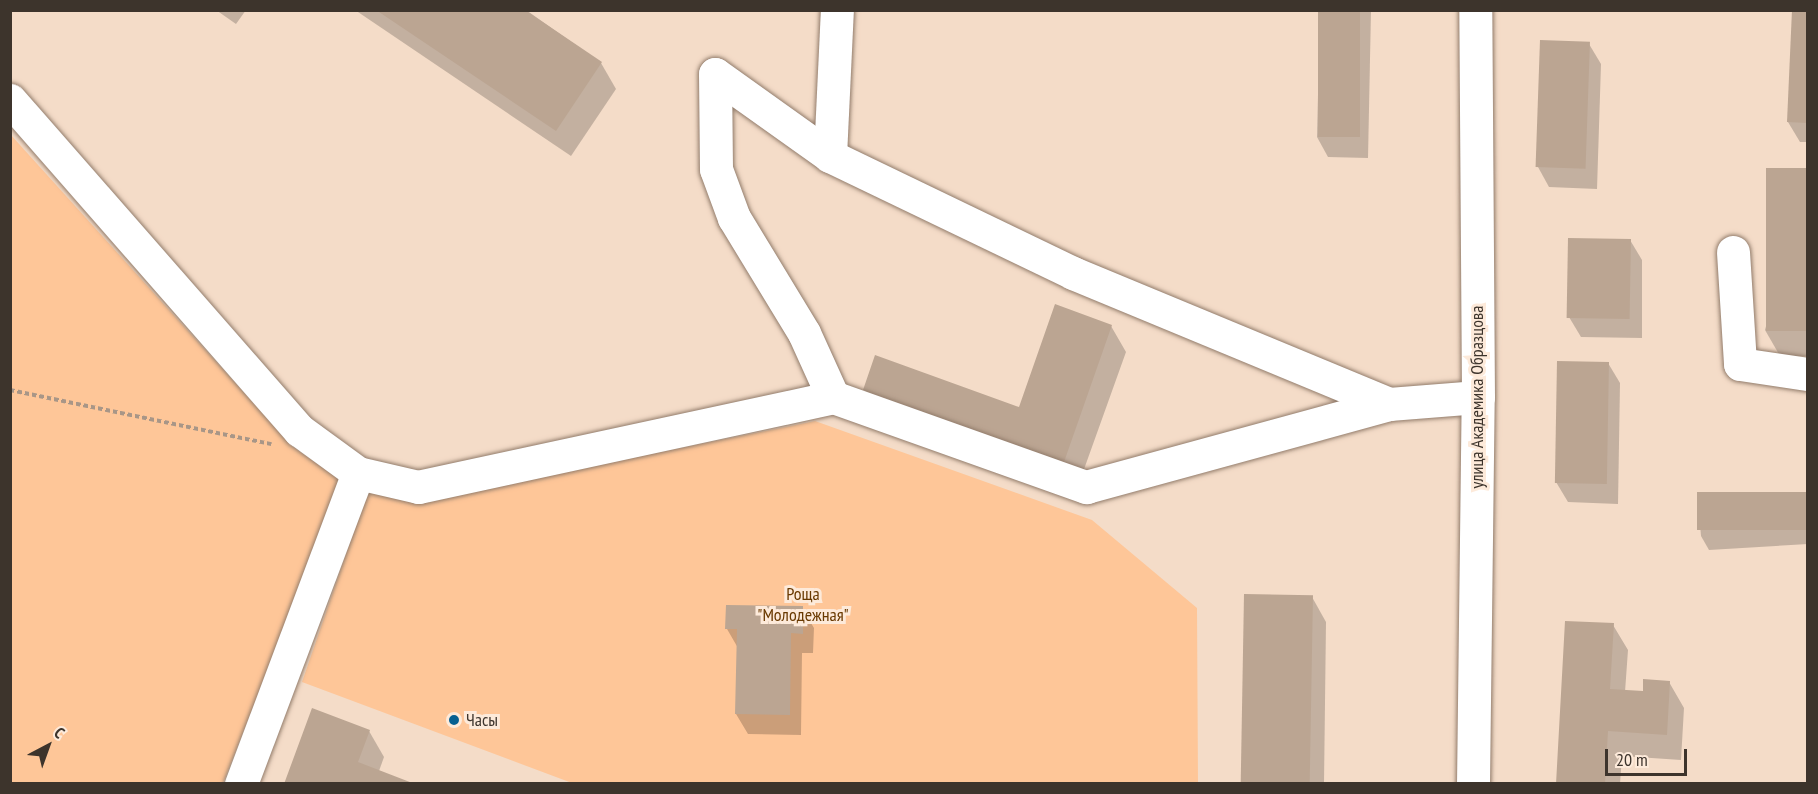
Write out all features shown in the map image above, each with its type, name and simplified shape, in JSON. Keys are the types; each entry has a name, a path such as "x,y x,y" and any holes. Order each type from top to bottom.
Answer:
{"street":[{"path":"830,156 837,10"},
{"name":"улица Академика Образцова","path":"1473,783 1478,397 1475,10"},
{"path":"833,397 804,333 734,218 716,169 715,74 830,156 1073,273 1389,404"},
{"path":"10,100 298,430 358,472 418,487 833,397 1086,487 1389,404 1478,397"},
{"path":"1733,252 1740,364 1808,374"},
{"path":"241,783 358,472"}],"path":[{"path":"10,390 278,445"}],"green space":[{"path":"10,134 293,447 342,481 223,783 11,783"},
{"name":"Роща \"Молодежная\"","path":"815,421 1092,520 1197,608 1198,783 572,783 302,682 370,485 424,500"}],"building":[{"path":"376,10 525,10 602,62 556,131"},
{"path":"1318,10 1360,10 1360,137 1318,137"},
{"path":"1792,10 1808,10 1808,123 1787,122"},
{"path":"1540,40 1590,42 1586,169 1536,167"},
{"path":"1766,168 1808,168 1808,331 1766,331"},
{"path":"1568,238 1631,239 1630,319 1567,318"},
{"path":"1055,304 1112,325 1064,462 863,390 875,355 1019,407"},
{"path":"1557,361 1609,362 1607,484 1555,483"},
{"path":"1697,492 1808,492 1808,530 1697,530"},
{"path":"1244,594 1313,595 1310,784 1241,784"},
{"path":"726,605 803,606 803,634 791,633 790,715 735,714 737,629 725,629"},
{"path":"1565,621 1614,623 1610,689 1643,691 1643,679 1670,681 1667,735 1608,731 1605,784 1556,784"},
{"path":"312,708 370,730 358,762 415,784 284,784"}],"place":[{"name":"Часы","path":"454,720"}]}
